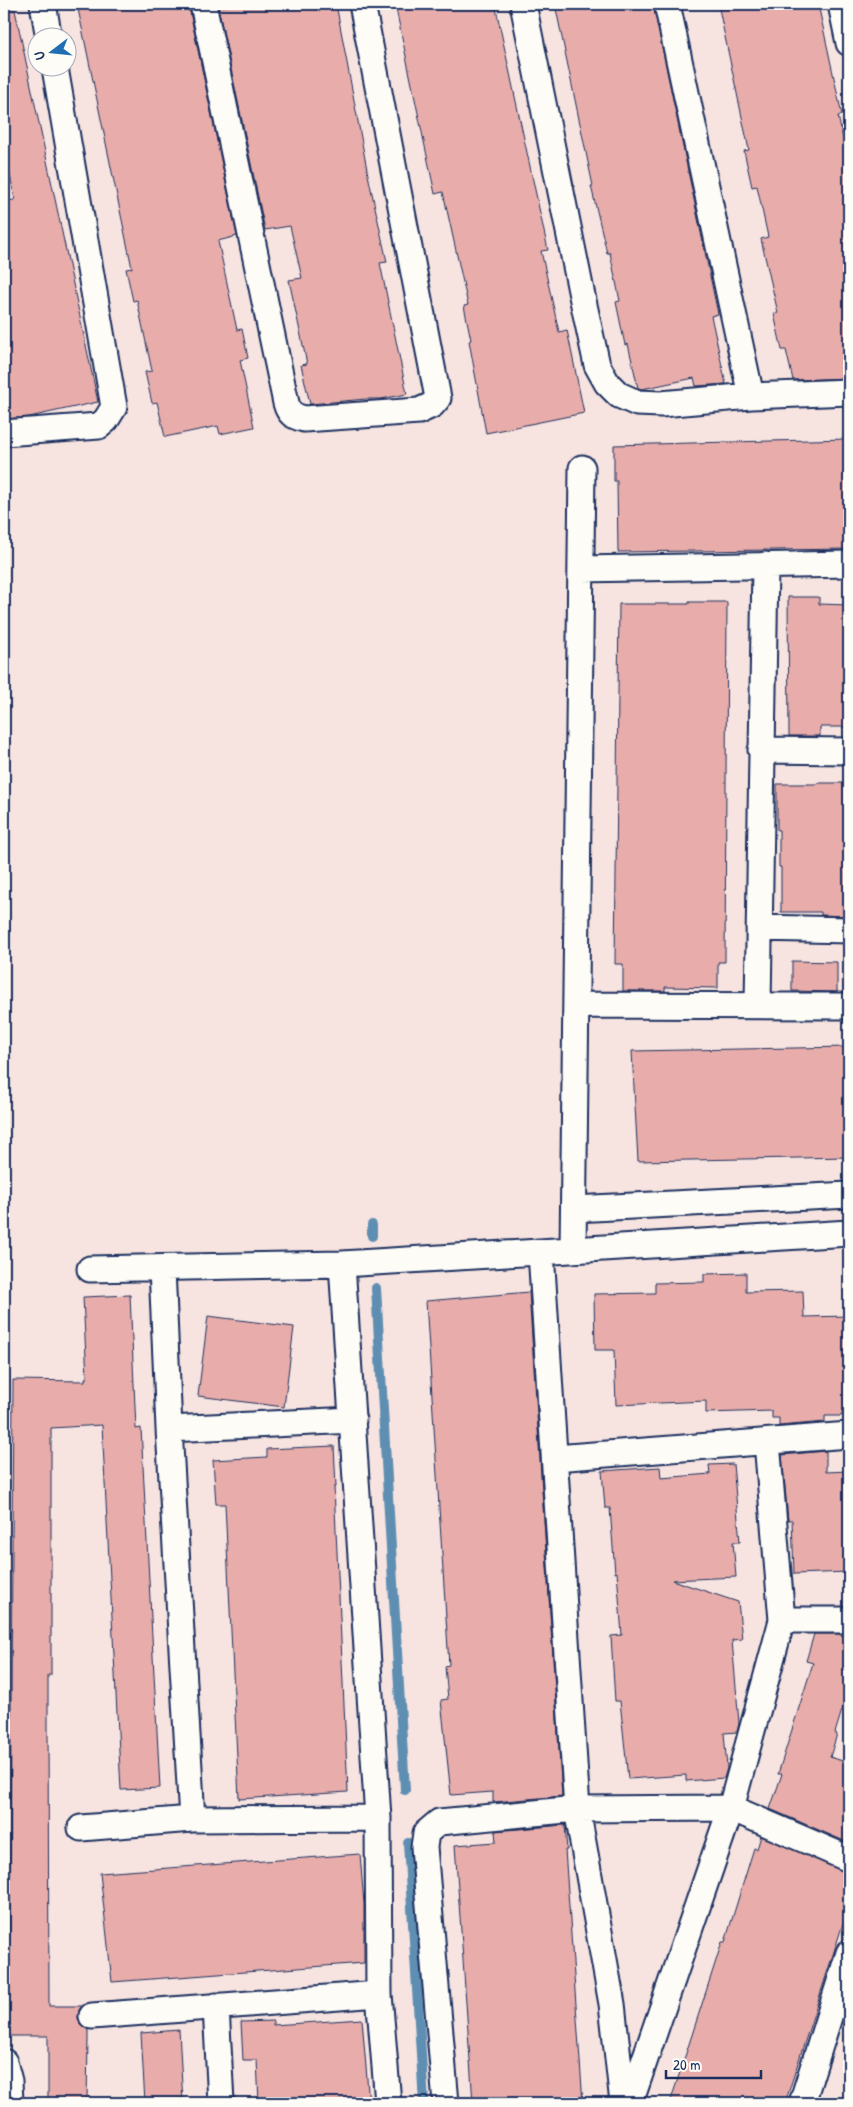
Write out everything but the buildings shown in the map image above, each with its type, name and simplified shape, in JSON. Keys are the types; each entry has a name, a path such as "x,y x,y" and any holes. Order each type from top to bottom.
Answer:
{"street":[{"path":"43,4 47,28"},
{"path":"203,4 286,403 288,410 293,416 304,419 418,412 432,405 438,398 362,4"},
{"path":"523,4 597,365 607,382 619,395 637,403 661,404 751,396 849,392"},
{"path":"666,4 751,396"},
{"path":"842,4 849,43"},
{"path":"4,432 99,426 106,420 114,406 57,78"},
{"path":"573,1250 582,468"},
{"path":"581,569 849,564"},
{"path":"758,1005 765,565"},
{"path":"762,750 849,751"},
{"path":"759,928 849,930"},
{"path":"576,1006 849,1006"},
{"path":"574,1209 849,1195"},
{"path":"90,1269 342,1264 849,1233"},
{"path":"541,1252 577,1809 612,2004 623,2103"},
{"path":"342,1264 378,1818 379,1994 388,2103"},
{"path":"162,1268 169,1429 192,1820"},
{"path":"169,1429 352,1420"},
{"path":"554,1458 849,1435"},
{"path":"630,2103 731,1808 782,1620 767,1442"},
{"path":"782,1620 849,1620"},
{"path":"446,2103 424,1847 426,1833 439,1822 577,1809 731,1808 849,1859"},
{"path":"81,1828 192,1820 378,1818"},
{"path":"802,2103 849,1953"},
{"path":"92,2016 379,1994"},
{"path":"216,2006 221,2103"},
{"path":"4,2062 9,2081 10,2103"}],"waterway":[{"path":"372,1225 372,1236"},
{"path":"376,1288 405,1790"},
{"path":"408,1843 424,2103"}]}
